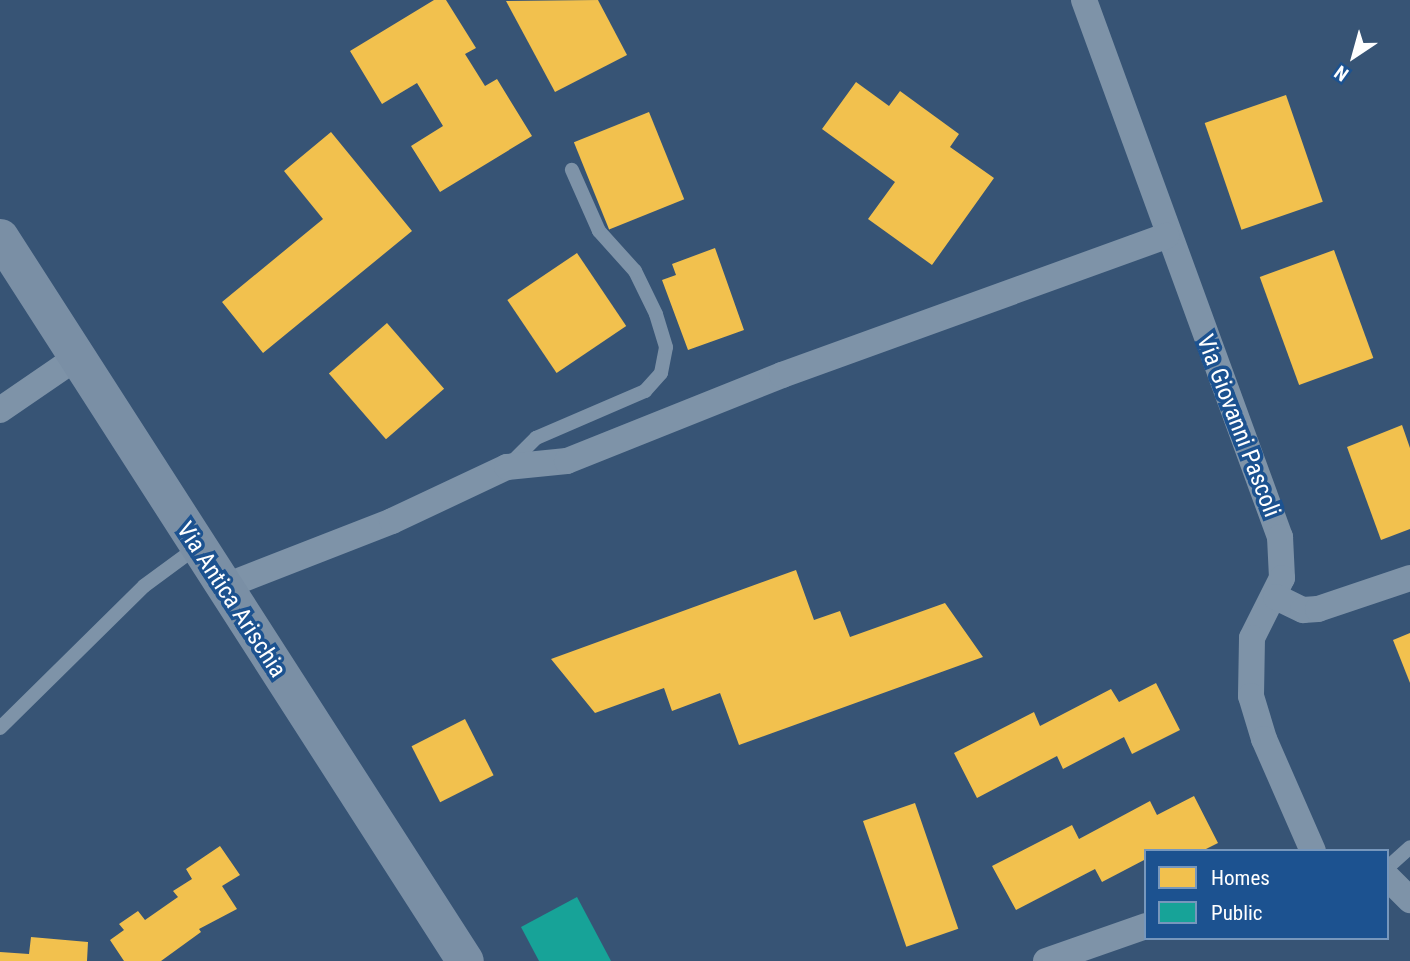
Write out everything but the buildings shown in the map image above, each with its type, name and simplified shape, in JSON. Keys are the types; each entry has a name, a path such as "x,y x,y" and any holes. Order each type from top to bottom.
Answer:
{"main road":[{"name":"Via Antica Arischia","path":"0,237 464,961"}],"street":[{"name":"Via Giovanni Pascoli","path":"1084,0 1167,236 1280,537 1282,578 1276,597 1252,638 1251,696 1264,740 1312,849"},
{"path":"223,587 392,521 507,467 567,461 782,374 1167,236"},
{"path":"0,410 76,358"},
{"path":"1276,597 1303,610 1318,609 1410,578"},
{"path":"1389,879 1410,900"},
{"path":"1046,961 1144,927"}],"lane":[{"path":"507,467 536,438 645,391 661,373 666,347 656,314 635,271 599,231 572,170"},
{"path":"0,727 144,586 197,547"},
{"path":"1389,866 1410,848"}]}
